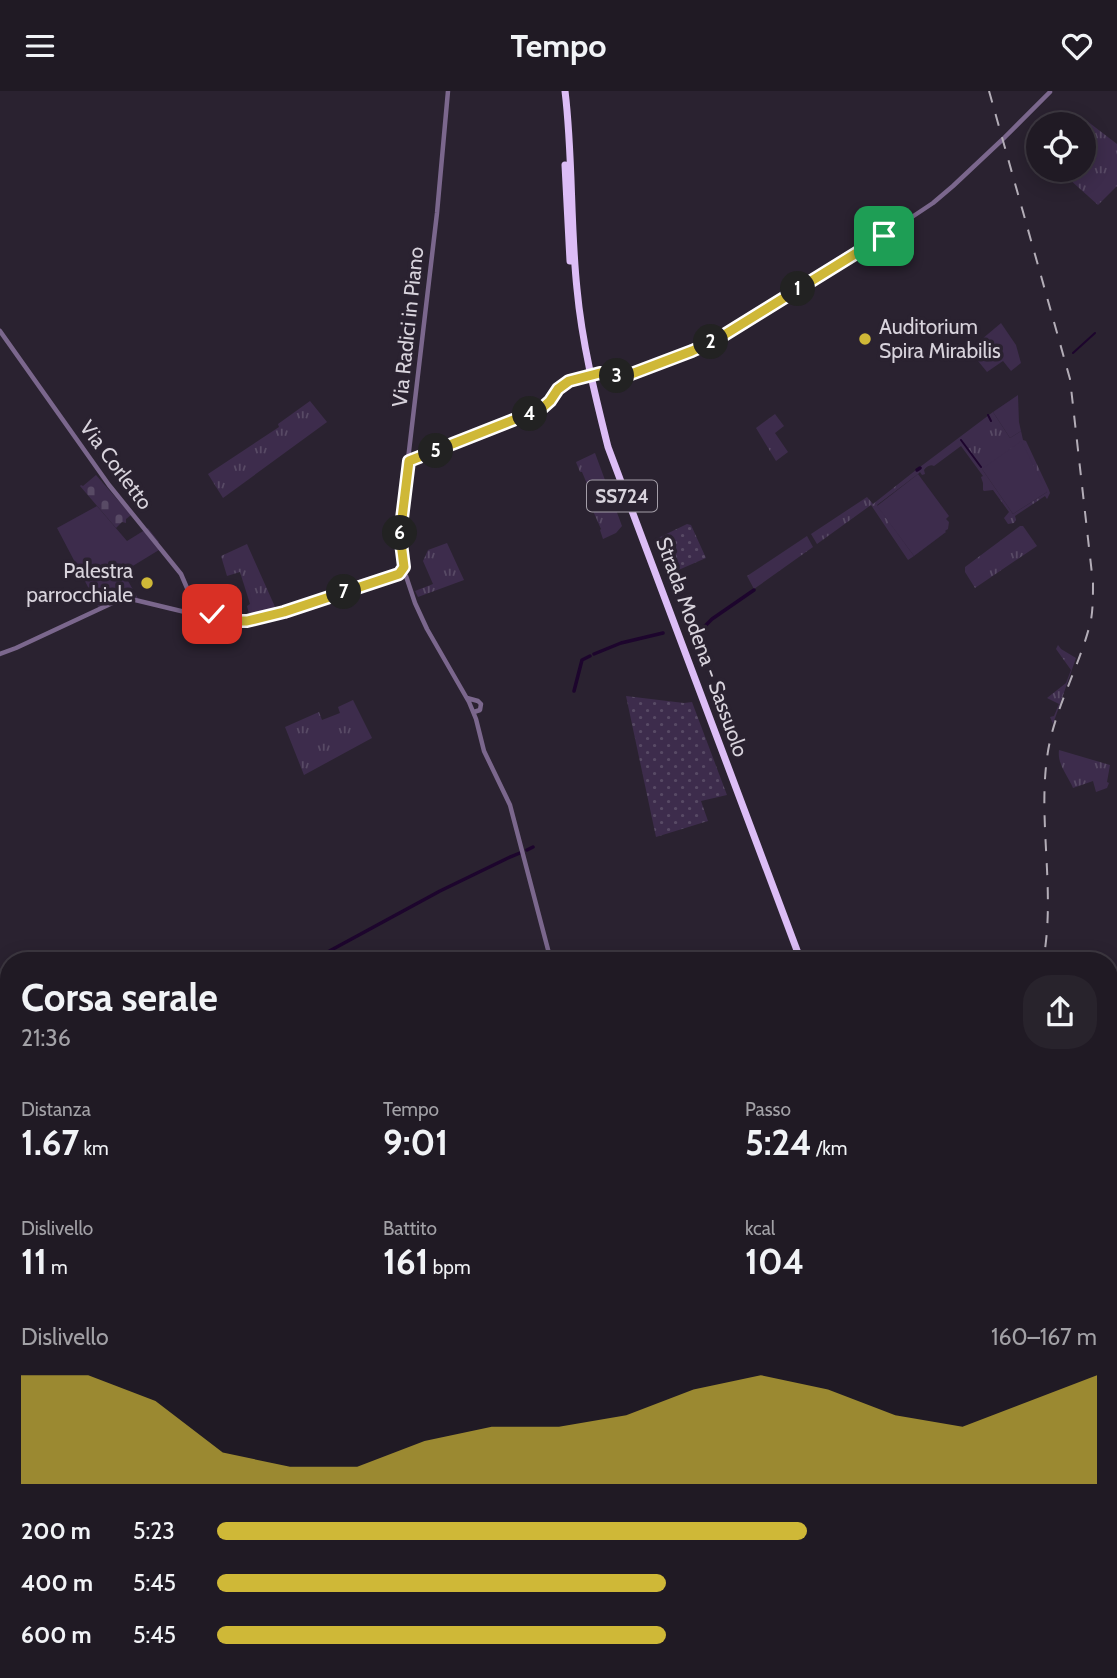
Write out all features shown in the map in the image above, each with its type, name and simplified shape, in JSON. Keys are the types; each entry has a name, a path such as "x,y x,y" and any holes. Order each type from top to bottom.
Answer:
{"highway":[{"name":"Strada Modena - Sassuolo","path":"563,91 576,287 586,352 608,447 795,952"},
{"name":"Strada Modena - Sassuolo","path":"563,91 572,287 591,401 604,448 795,952"}],"street":[{"name":"Via Radici in Piano","path":"448,91 438,213 400,535 403,573 427,629 466,697 477,723 484,751 510,805 549,952"},
{"path":"409,461 541,409 563,384 600,373 626,376 716,340 939,198 1050,91"},
{"name":"Via Corletto","path":"0,331 103,478 181,573 190,595 208,598 209,611"},
{"path":"0,654 121,599 185,612 209,611 234,621 247,621 284,612 403,573"},
{"path":"466,697 477,701"},
{"name":"Via Radici in Piano","path":"477,701 482,705 477,723"},
{"path":"477,701 471,703 471,709 479,712"}],"green space":[{"path":"1096,128 1117,144 1117,186 1098,205 1072,182 1096,182"},
{"path":"1001,323 1016,345 1021,363 1011,371 1003,361 987,372 969,350"},
{"path":"1018,395 1021,431 1010,438 993,412"},
{"path":"310,401 327,422 223,498 208,474 279,427 278,424"},
{"path":"993,412 1010,438 1021,431 1050,493 1047,499 1045,496 1015,516 1014,523 1008,524 1004,518 1009,512 993,490 983,490 983,476 961,446 934,466 927,467 925,474 920,472 877,505 914,556 908,560 871,505 817,544 811,534 867,497 873,504 916,470 919,471 920,467","holes":["982,469 1047,492 1013,514"]},
{"path":"775,414 784,426 775,433 788,452 776,461 756,428"},
{"path":"1021,441 1047,492 1013,514 982,469"},
{"path":"595,453 622,526 616,533 603,539 593,511 597,512 600,508 600,501 596,495 593,498 576,462"},
{"path":"918,474 949,516 946,519 949,522 946,532 914,556 877,506"},
{"path":"96,475 131,515 126,519 126,523 122,522 116,528 80,486"},
{"path":"97,506 127,541 148,528 159,542 159,550 123,572 140,602 121,598 99,608 57,528"},
{"path":"687,524 691,525 706,558 667,575 654,540"},
{"path":"1023,526 1037,546 975,588 965,572 965,567"},
{"path":"807,536 813,547 754,589 747,576"},
{"path":"447,543 464,580 418,597 415,591 433,584 423,561 428,550"},
{"path":"247,544 276,609 249,614 247,606 250,604 240,572 227,576 221,556"},
{"path":"1058,645 1076,658 1053,724 1050,717 1054,716 1059,704 1047,698 1066,683 1071,670 1056,649"},
{"path":"626,696 692,702 727,795 701,801 708,821 656,837"},
{"path":"353,700 372,738 304,775 285,727 319,712 322,720 340,713 338,707"},
{"path":"1059,750 1110,765 1107,788 1096,792 1093,781 1073,788 1061,765"}],"waterway":[{"path":"1073,353 1095,333"},
{"path":"988,415 991,421"},
{"path":"961,440 981,467"},
{"path":"697,631 754,590"},
{"path":"594,654 621,643 663,633"},
{"path":"574,691 582,660 590,656"},
{"path":"527,850 533,847"},
{"path":"328,952 440,891 520,853"}],"railway":[{"path":"989,91 1070,379 1093,583 1091,620 1055,723 1047,758 1044,808 1048,910 1044,952"}],"place":[{"name":"Auditorium Spira Mirabilis","path":"865,339"},
{"name":"Palestra parrocchiale","path":"147,583"}],"route":[{"path":"212,614 234,621 247,621 284,612 399,574 404,567 400,535 409,461 541,409 563,384 574,379 600,373 626,376 708,344 884,236"}]}
